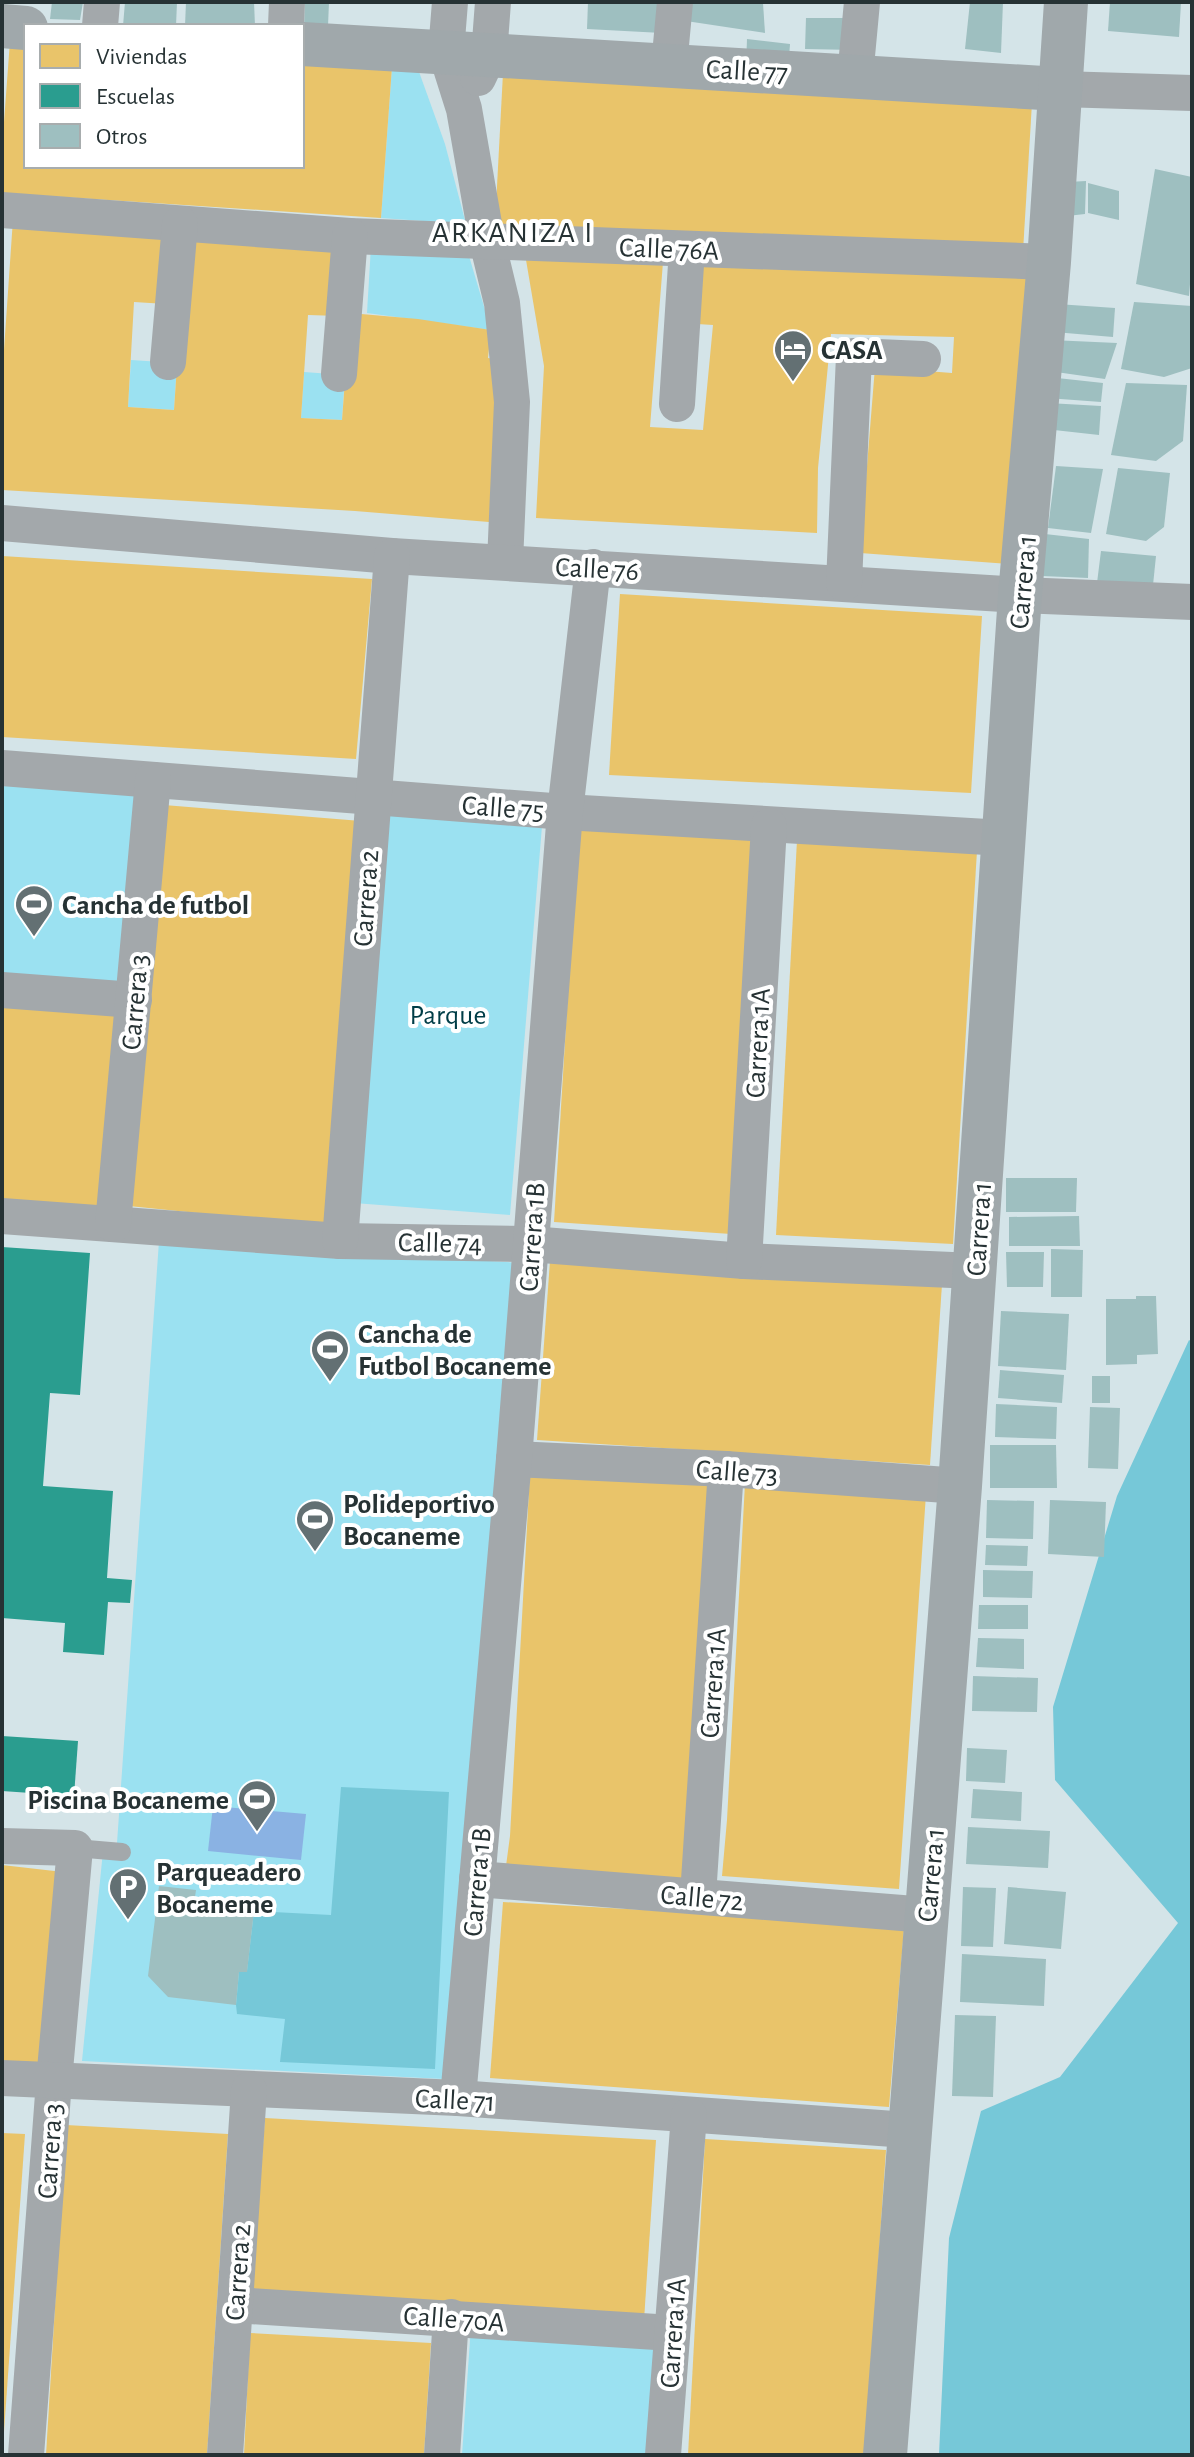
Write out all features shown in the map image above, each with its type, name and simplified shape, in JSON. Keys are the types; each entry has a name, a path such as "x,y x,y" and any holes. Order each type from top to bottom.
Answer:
{"street":[{"path":"100,24 102,2"},
{"path":"286,24 287,2"},
{"path":"450,2 446,52 464,109 487,241 502,303 512,402 505,562"},
{"path":"464,109 489,55 493,2"},
{"path":"669,66 675,2"},
{"path":"855,77 862,2"},
{"name":"Carrera 1","path":"885,2455 960,1486 1020,595 1049,262 1066,2"},
{"path":"2,26 24,28"},
{"name":"Calle 77","path":"304,44 1060,89 1192,93"},
{"path":"1192,79 1192,93"},
{"name":"Calle 76A","path":"2,210 350,236 1049,262"},
{"path":"168,362 180,224"},
{"path":"339,374 350,236"},
{"path":"677,404 687,249"},
{"path":"844,583 854,356 923,359"},
{"name":"Calle 76","path":"2,523 392,556 1020,595 1192,602"},
{"name":"Carrera 2","path":"340,1241 392,556"},
{"name":"Carrera 1B","path":"458,2098 514,1459 565,812 593,567"},
{"name":"Calle 75","path":"2,768 565,812 1004,838"},
{"name":"Carrera 3","path":"113,1224 153,780"},
{"name":"Carrera 1A","path":"744,1261 769,826"},
{"path":"2,990 134,1000"},
{"name":"Calle 74","path":"2,1216 340,1241 530,1244 744,1261 975,1271"},
{"name":"Calle 73","path":"514,1459 726,1469 960,1486"},
{"name":"Carrera 1A","path":"698,1896 726,1469"},
{"path":"2,1846 75,1848"},
{"name":"Carrera 3","path":"26,2455 75,1848"},
{"name":"Calle 72","path":"477,1879 927,1915"},
{"name":"Calle 71","path":"2,2078 458,2098 908,2130"},
{"name":"Carrera 2","path":"225,2455 249,2090"},
{"name":"Carrera 1A","path":"663,2455 689,2115"},
{"name":"Calle 70A","path":"235,2305 672,2333"},
{"path":"442,2455 451,2317"}],"lane":[{"path":"75,1848 122,1852"}],"green space":[{"path":"392,67 418,69 445,144 466,224 381,218"},
{"path":"371,246 469,256 491,330 367,313"},
{"path":"131,360 177,363 174,410 128,407"},
{"path":"304,372 345,375 342,420 301,418"},
{"path":"2,782 147,795 129,993 2,981"},
{"name":"Parque","path":"386,814 542,826 510,1215 354,1203"},
{"name":"Polideportivo Bocaneme","path":"159,1241 521,1263 444,2079 82,2061 103,1851 117,1843"},
{"path":"471,2326 658,2338 650,2455 462,2455"}],"shaded area":[{"path":"1189,1340 1192,1342 1192,2455 939,2455 949,2238 981,2111 1060,2077 1178,1923 1055,1780 1053,1707 1117,1496"},
{"path":"341,1787 449,1792 435,2069 280,2062 285,2019 237,2014 239,1972 247,1971 254,1911 331,1915"},
{"name":"Piscina Bocaneme","path":"213,1806 306,1814 301,1860 208,1851"}],"building: Viviendas":[{"path":"10,41 24,43 24,168 304,168 304,61 392,67 381,218 2,193"},
{"path":"503,73 1032,103 1023,251 495,224"},
{"path":"13,219 171,229 166,304 134,302 128,407 174,410 186,231 344,242 339,316 308,315 301,418 342,420 350,313 491,330 488,358 494,359 494,460 489,522 2,490 2,379"},
{"path":"525,254 663,262 650,427 703,430 713,325 697,324 702,261 1031,272 1009,564 860,553 875,367 952,373 954,337 831,334 818,468 817,533 536,518 544,366"},
{"path":"2,556 372,579 356,759 2,737"},
{"path":"620,594 982,616 971,793 609,775"},
{"path":"164,805 361,821 324,1226 129,1206"},
{"path":"578,829 758,840 731,1234 554,1222"},
{"path":"797,840 977,851 953,1244 776,1235"},
{"path":"2,1000 122,1012 105,1209 2,1202"},
{"path":"550,1261 942,1284 930,1465 537,1440"},
{"path":"530,1472 710,1484 684,1879 506,1866"},
{"path":"745,1483 926,1494 899,1889 722,1876"},
{"path":"2,1865 63,1872 46,2068 2,2066"},
{"path":"503,1902 788,1918 904,1929 889,2107 490,2078"},
{"path":"265,2118 656,2140 644,2320 252,2294"},
{"path":"66,2125 228,2134 207,2455 46,2455"},
{"path":"2,2133 25,2134 4,2432 2,2432"},
{"path":"705,2139 886,2150 865,2455 688,2455"},
{"path":"250,2333 431,2343 424,2455 244,2455"}],"building: Escuelas":[{"path":"2,1247 90,1253 80,1395 50,1393 43,1486 113,1491 107,1578 132,1580 130,1603 108,1602 104,1655 63,1652 65,1623 2,1618"},
{"path":"2,1736 78,1741 74,1796 2,1791"}],"building: Otros":[{"path":"52,2 83,2 80,20 50,19"},
{"path":"125,2 177,2 176,24 123,24"},
{"path":"186,2 254,2 255,24 185,24"},
{"path":"305,2 329,2 328,26 304,28"},
{"path":"588,2 663,2 662,33 587,29"},
{"path":"689,2 763,3 765,33 686,21"},
{"path":"970,2 1003,2 1001,53 965,49"},
{"path":"1110,2 1181,2 1179,37 1108,31"},
{"path":"806,18 856,18 855,50 805,49"},
{"path":"747,39 790,44 788,72 746,67"},
{"path":"1155,169 1192,177 1189,296 1136,284"},
{"path":"1086,181 1085,214 1067,216 1068,182"},
{"path":"1088,183 1119,191 1119,220 1088,213"},
{"path":"1134,302 1192,306 1192,368 1164,377 1121,369"},
{"path":"1057,304 1115,308 1113,337 1054,332"},
{"path":"1051,340 1117,343 1105,379 1049,371"},
{"path":"1048,377 1103,383 1101,402 1047,398"},
{"path":"1126,383 1187,385 1183,441 1156,461 1111,455"},
{"path":"1048,403 1101,406 1099,435 1045,429"},
{"path":"1056,466 1103,469 1091,533 1048,528"},
{"path":"1118,468 1170,473 1164,527 1146,541 1106,534"},
{"path":"1045,534 1089,539 1088,578 1042,576"},
{"path":"1101,551 1156,556 1153,585 1097,583"},
{"path":"1006,1178 1077,1178 1076,1212 1006,1212"},
{"path":"1079,1216 1080,1246 1009,1246 1009,1217"},
{"path":"1051,1249 1083,1250 1082,1297 1051,1297"},
{"path":"1006,1252 1044,1252 1043,1287 1007,1287"},
{"path":"1136,1296 1156,1296 1158,1354 1137,1355 1137,1364 1106,1365 1106,1299 1136,1299"},
{"path":"1001,1311 1069,1314 1066,1370 998,1366"},
{"path":"1000,1370 1064,1375 1062,1403 998,1398"},
{"path":"1092,1376 1110,1376 1110,1403 1092,1403"},
{"path":"996,1404 1057,1407 1056,1439 995,1437"},
{"path":"1090,1407 1120,1408 1118,1469 1088,1468"},
{"path":"990,1445 1056,1445 1057,1488 990,1488"},
{"path":"987,1500 1034,1501 1033,1539 986,1538"},
{"path":"1050,1500 1106,1502 1104,1557 1048,1554"},
{"path":"986,1545 1028,1546 1027,1566 985,1565"},
{"path":"983,1570 1033,1571 1032,1598 983,1597"},
{"path":"979,1605 1028,1605 1028,1629 978,1629"},
{"path":"978,1638 1024,1639 1024,1669 976,1667"},
{"path":"973,1676 1038,1678 1037,1712 972,1711"},
{"path":"967,1748 1007,1750 1005,1783 966,1781"},
{"path":"973,1789 1022,1792 1021,1821 971,1818"},
{"path":"968,1827 1050,1831 1048,1868 966,1864"},
{"path":"159,1886 196,1890 194,1904 254,1911 247,1972 239,1972 236,2005 168,1997 148,1976"},
{"path":"963,1887 996,1888 993,1947 961,1946"},
{"path":"1008,1887 1066,1892 1061,1949 1004,1944"},
{"path":"962,1954 1046,1959 1044,2006 960,2002"},
{"path":"955,2015 996,2016 993,2097 952,2096"}],"place":[{"name":"CASA","path":"793,383"},
{"name":"Cancha de futbol","path":"34,938"},
{"name":"Cancha de Futbol Bocaneme","path":"330,1383"},
{"name":"Polideportivo Bocaneme","path":"315,1553"},
{"name":"Piscina Bocaneme","path":"257,1833"},
{"name":"Parqueadero Bocaneme","path":"128,1921"}],"district":[{"name":"ARKANIZA I","path":"513,232"}]}
